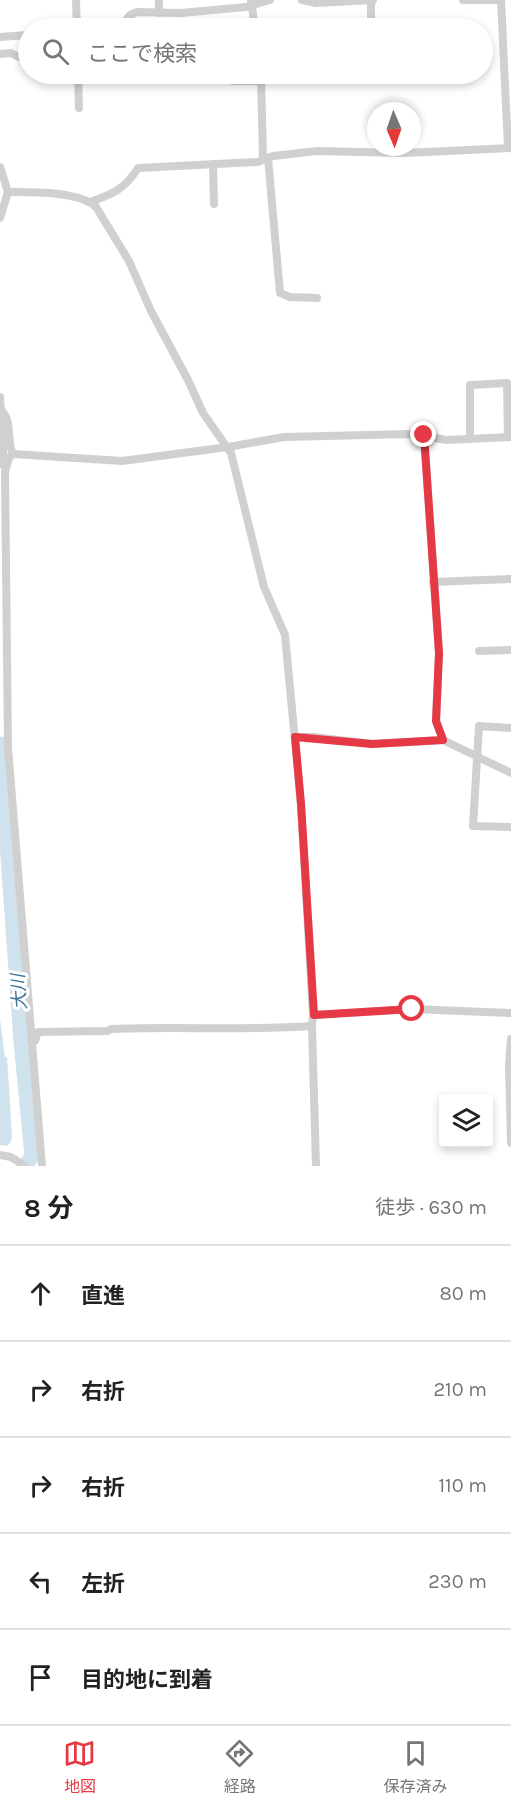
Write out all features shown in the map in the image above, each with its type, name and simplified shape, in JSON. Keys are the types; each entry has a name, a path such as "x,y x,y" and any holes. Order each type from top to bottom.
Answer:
{"street":[{"path":"76,0 77,18"},
{"path":"159,0 159,13"},
{"path":"130,18 132,14 181,13 270,0"},
{"path":"302,0 316,3 372,0 371,18"},
{"path":"90,202 117,191 129,183 138,168 213,164 317,151 404,153 509,148 500,0 463,0"},
{"path":"252,3 254,18"},
{"path":"0,38 18,36"},
{"path":"0,54 11,53 18,56"},
{"path":"78,84 79,108"},
{"path":"261,84 265,159 280,293 290,297 317,298"},
{"path":"213,164 214,204"},
{"path":"0,168 8,192 0,218"},
{"path":"8,192 58,195 90,202 96,207 129,261 151,311 203,413 231,453 245,505 257,565 288,645 301,804 314,1015 312,1026 316,1166"},
{"path":"4,472 9,458 14,454 122,461 284,437 409,434 424,435 437,440 470,439 510,437 507,383 470,385 470,439"},
{"path":"0,399 4,472 8,740 42,1166"},
{"path":"1,410 6,418 10,448 14,454"},
{"path":"424,435 439,653 436,721 443,740"},
{"path":"433,582 511,579"},
{"path":"479,651 511,650"},
{"path":"511,728 478,726 473,826 511,827"},
{"path":"295,737 372,744 443,740 511,773"},
{"path":"314,1015 412,1009 511,1013"},
{"path":"31,1041 35,1041 38,1032 105,1031 150,1027 312,1026"},
{"path":"511,1039 509,1065 511,1143"},
{"path":"0,1155 11,1157 25,1166"}],"water":[{"path":"0,1019 5,1057 7,1057 12,1136 7,1146 0,1145"}],"waterway":[{"name":"大川","path":"0,744 21,1041 32,1156 25,1166"}],"route":[{"path":"412,1009 314,1015 295,737 372,744 443,740 436,721 439,653 424,435"}]}
